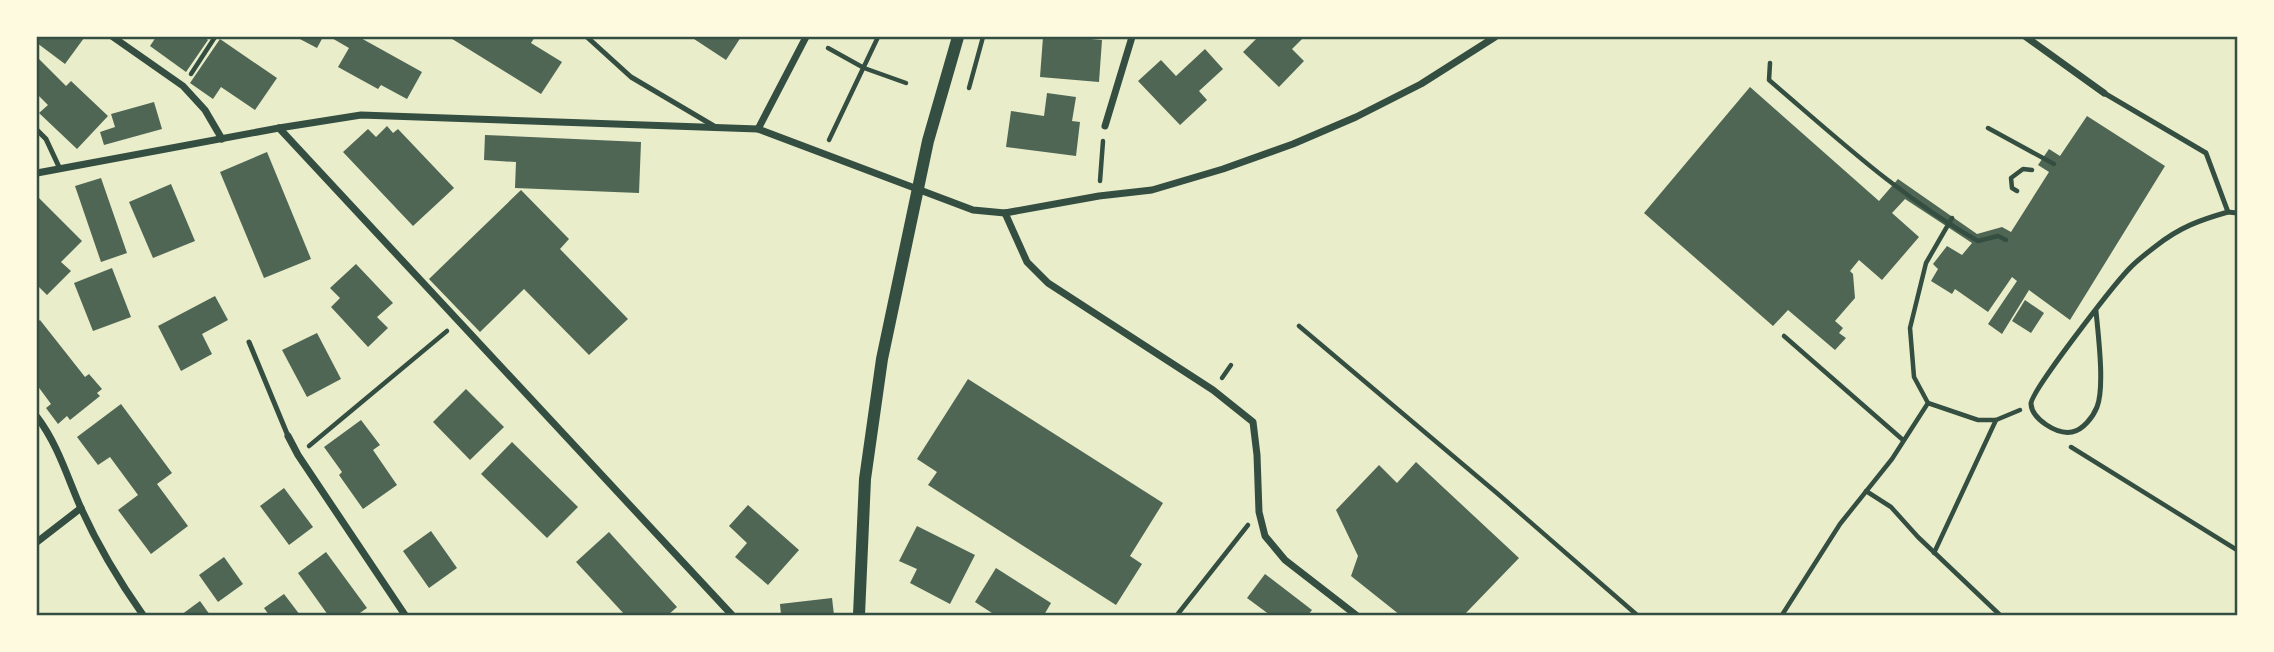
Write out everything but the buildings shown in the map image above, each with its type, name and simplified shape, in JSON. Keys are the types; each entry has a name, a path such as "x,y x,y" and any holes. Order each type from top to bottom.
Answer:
{"street":[{"path":"113,37 183,86 205,110 222,139"},
{"path":"758,129 806,37"},
{"path":"859,615 865,479 882,359 928,141 958,37"},
{"path":"1105,126 1132,37"},
{"path":"37,173 279,128 361,116 758,129 973,210 1004,213 1099,196 1152,190 1293,144 1356,117 1421,84 1496,37"},
{"path":"2026,37 2104,93"},
{"path":"279,128 732,615"},
{"path":"1004,213 1027,262 1048,283 1213,390 1253,422 1259,512 1265,536 1285,560 1356,615"},
{"path":"37,417 58,452 81,508 117,578 143,615"},
{"path":"288,436 405,615"},
{"path":"37,542 81,508"}],"lane":[{"path":"587,37 631,77 716,128"},
{"path":"2104,93 2206,153 2228,212"},
{"path":"37,130 46,139 60,169"},
{"path":"2096,311 2100,355 2098,405 2090,421 2073,432 2057,430 2035,415 2031,397 2096,311 2129,269 2158,244 2191,223 2228,212 2237,213"},
{"path":"249,342 288,436"}],"path":[{"path":"183,86 215,37"},
{"path":"823,153 878,37"},
{"path":"969,88 983,37"},
{"path":"828,48 864,68 906,83"},
{"path":"1770,63 1769,80 1894,187 1978,241 1998,236 2006,240"},
{"path":"1988,128 2054,164"},
{"path":"1099,196 1102,151"},
{"path":"2017,191 2012,188 2011,178 2023,169 2032,170"},
{"path":"1952,218 1926,264 1910,328 1914,377 1928,403 1978,420 1996,420 2031,406"},
{"path":"298,455 459,322"},
{"path":"1299,326 1637,615"},
{"path":"1784,337 1903,440"},
{"path":"1782,615 1840,524 1928,403"},
{"path":"1934,553 1996,420"},
{"path":"2057,430 2075,450 2237,550"},
{"path":"1866,491 1891,507 1934,553 2000,615"},
{"path":"1177,615 1259,512"}]}
